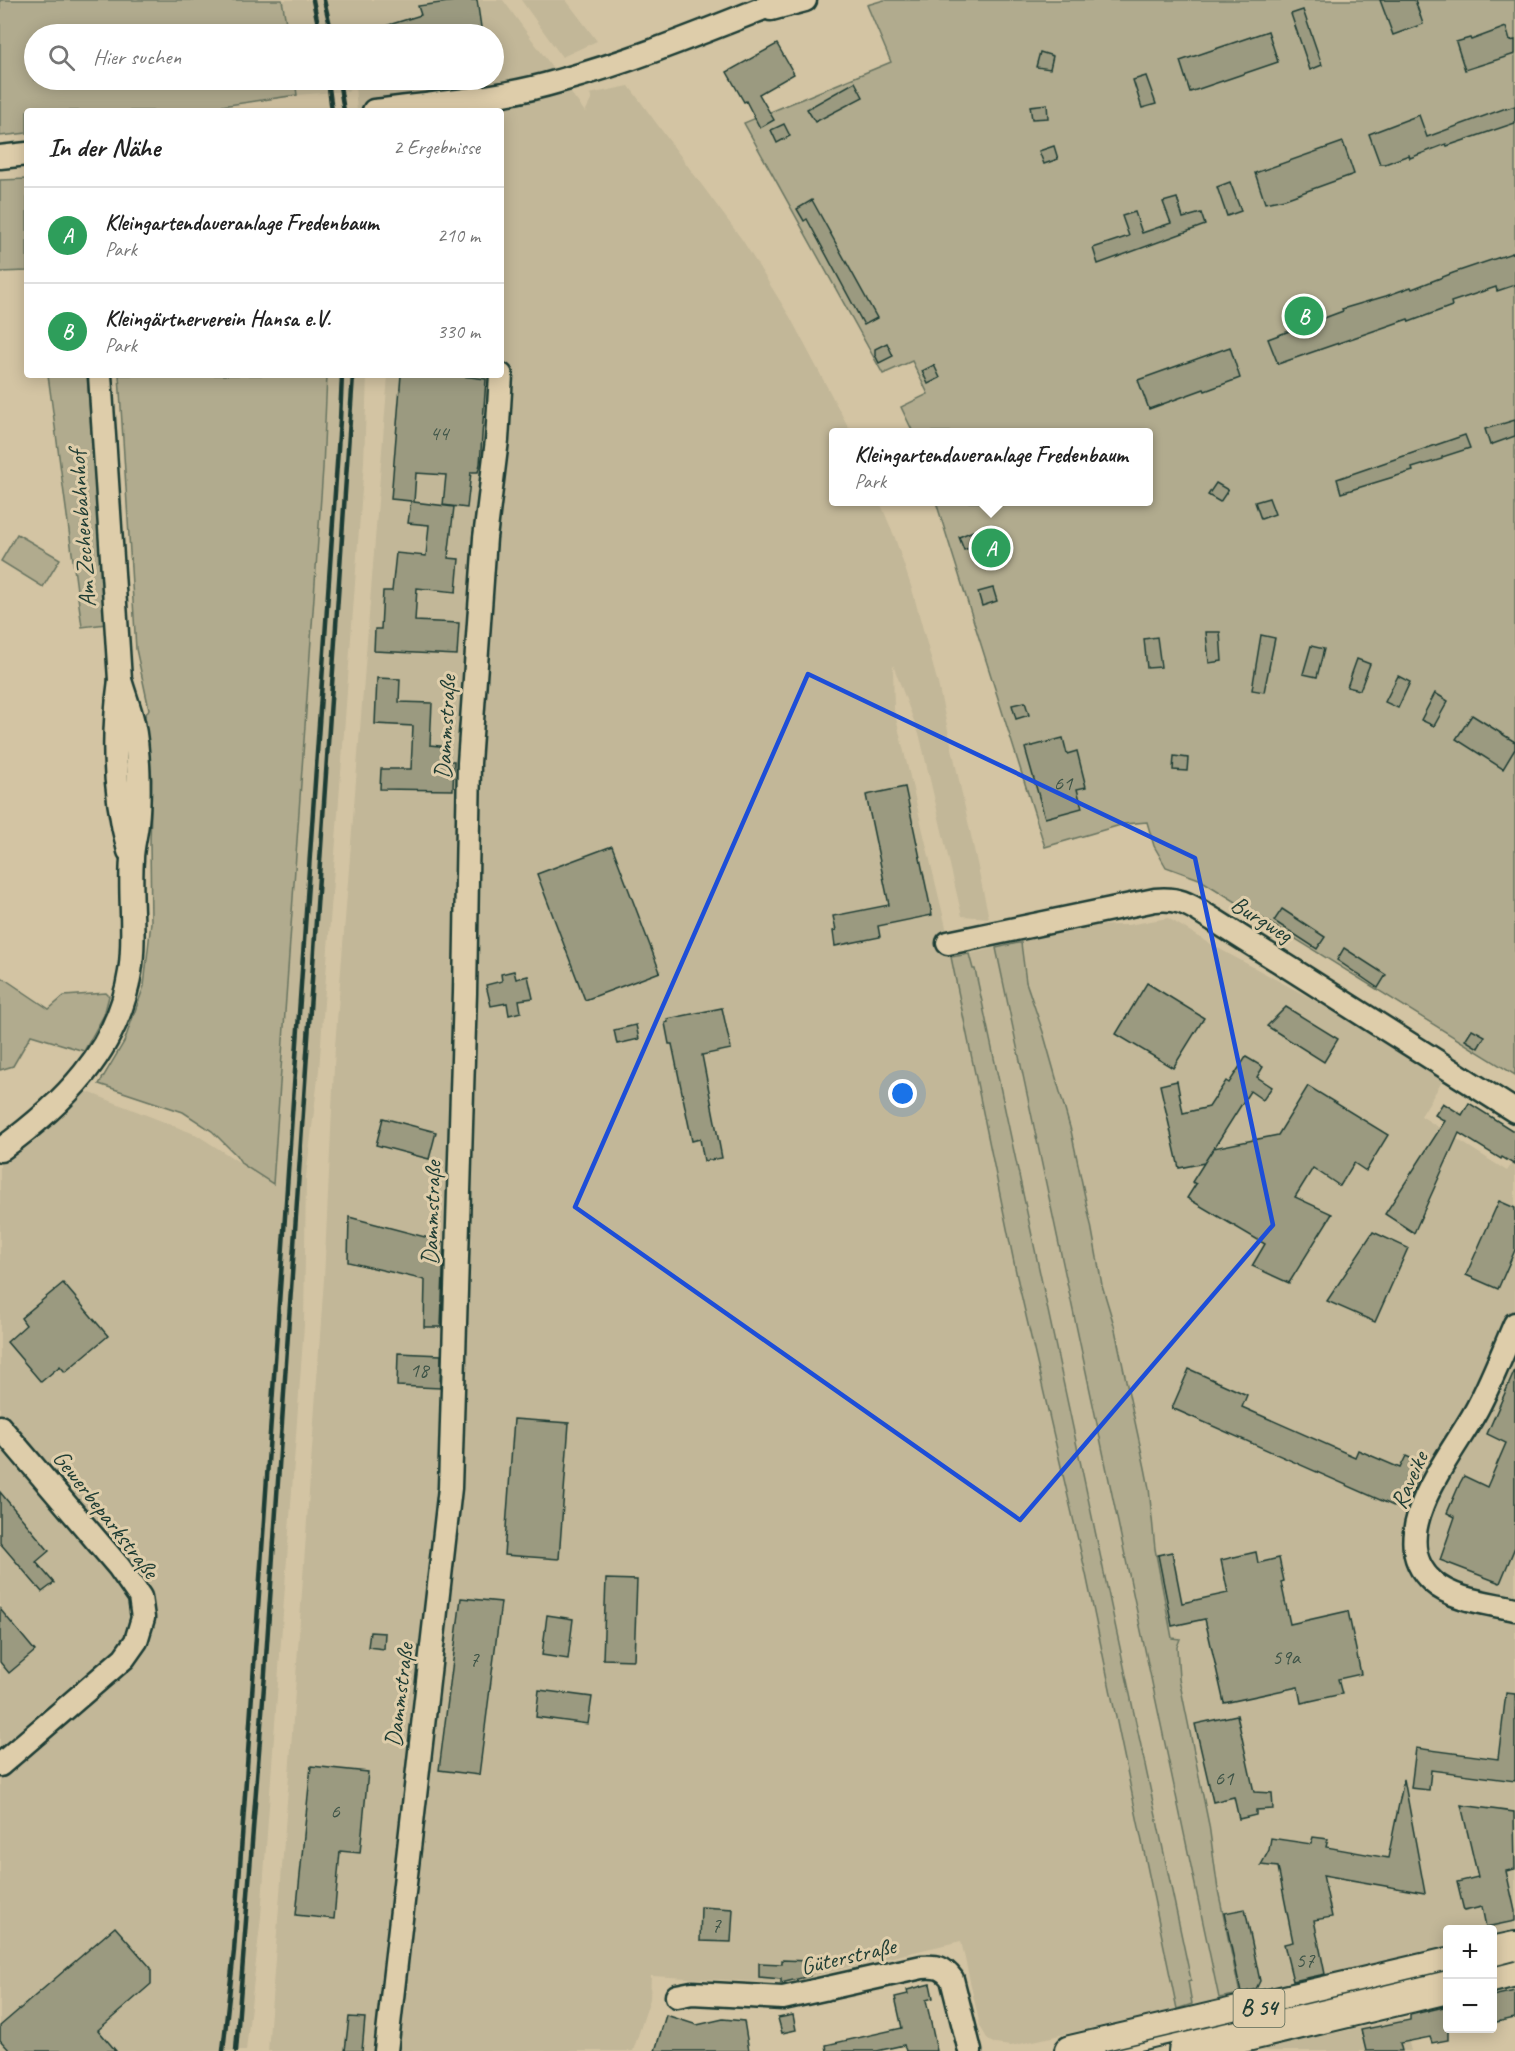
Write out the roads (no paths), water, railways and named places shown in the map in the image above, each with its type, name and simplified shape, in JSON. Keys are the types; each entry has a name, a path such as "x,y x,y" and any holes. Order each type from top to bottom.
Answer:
{"main road":[{"path":"1497,1951 1515,1947"},
{"name":"B 54","path":"1070,2051 1443,1964"},
{"path":"1497,1976 1515,1971"},
{"name":"B 54","path":"1184,2051 1443,1989"}],"street":[{"path":"418,108 490,103 679,41 784,0"},
{"path":"746,15 805,0"},
{"path":"0,158 24,154"},
{"name":"Am Zechenbahnhof","path":"0,1150 49,1110 93,1064 109,1038 123,1005 130,972 134,922 132,860 122,824 115,769 114,717 120,680 100,378"},
{"name":"Dammstraße","path":"386,2051 450,1488 465,993 469,763 485,538 497,440 501,378"},
{"name":"Burgweg","path":"948,944 1171,898 1183,902 1214,920 1515,1111"},
{"name":"Raveike","path":"1515,1324 1508,1359 1424,1501 1414,1538 1414,1550 1418,1562 1431,1581 1452,1593 1515,1609"},
{"name":"Gewerbeparkstraße","path":"0,1765 124,1658 136,1641 143,1618 140,1597 119,1567 1,1430"},
{"name":"Güterstraße","path":"676,1996 692,1993 783,1998 922,1967 937,1966 945,1970 952,1979 970,2051"}],"tram line":[{"path":"1497,1966 1515,1961"},
{"path":"1105,2051 1443,1971"}],"railway":[{"path":"313,0 318,24"},
{"path":"324,0 330,24"},
{"path":"329,90 332,108"},
{"path":"341,90 344,108"},
{"path":"223,2051 234,1951 342,378"},
{"path":"236,2051 265,1673 353,378"}],"place":[{"name":"Kleingärtnerverein Hansa e.V.","path":"1304,316"},
{"name":"Kleingartendaueranlage Fredenbaum","path":"991,548"}]}
